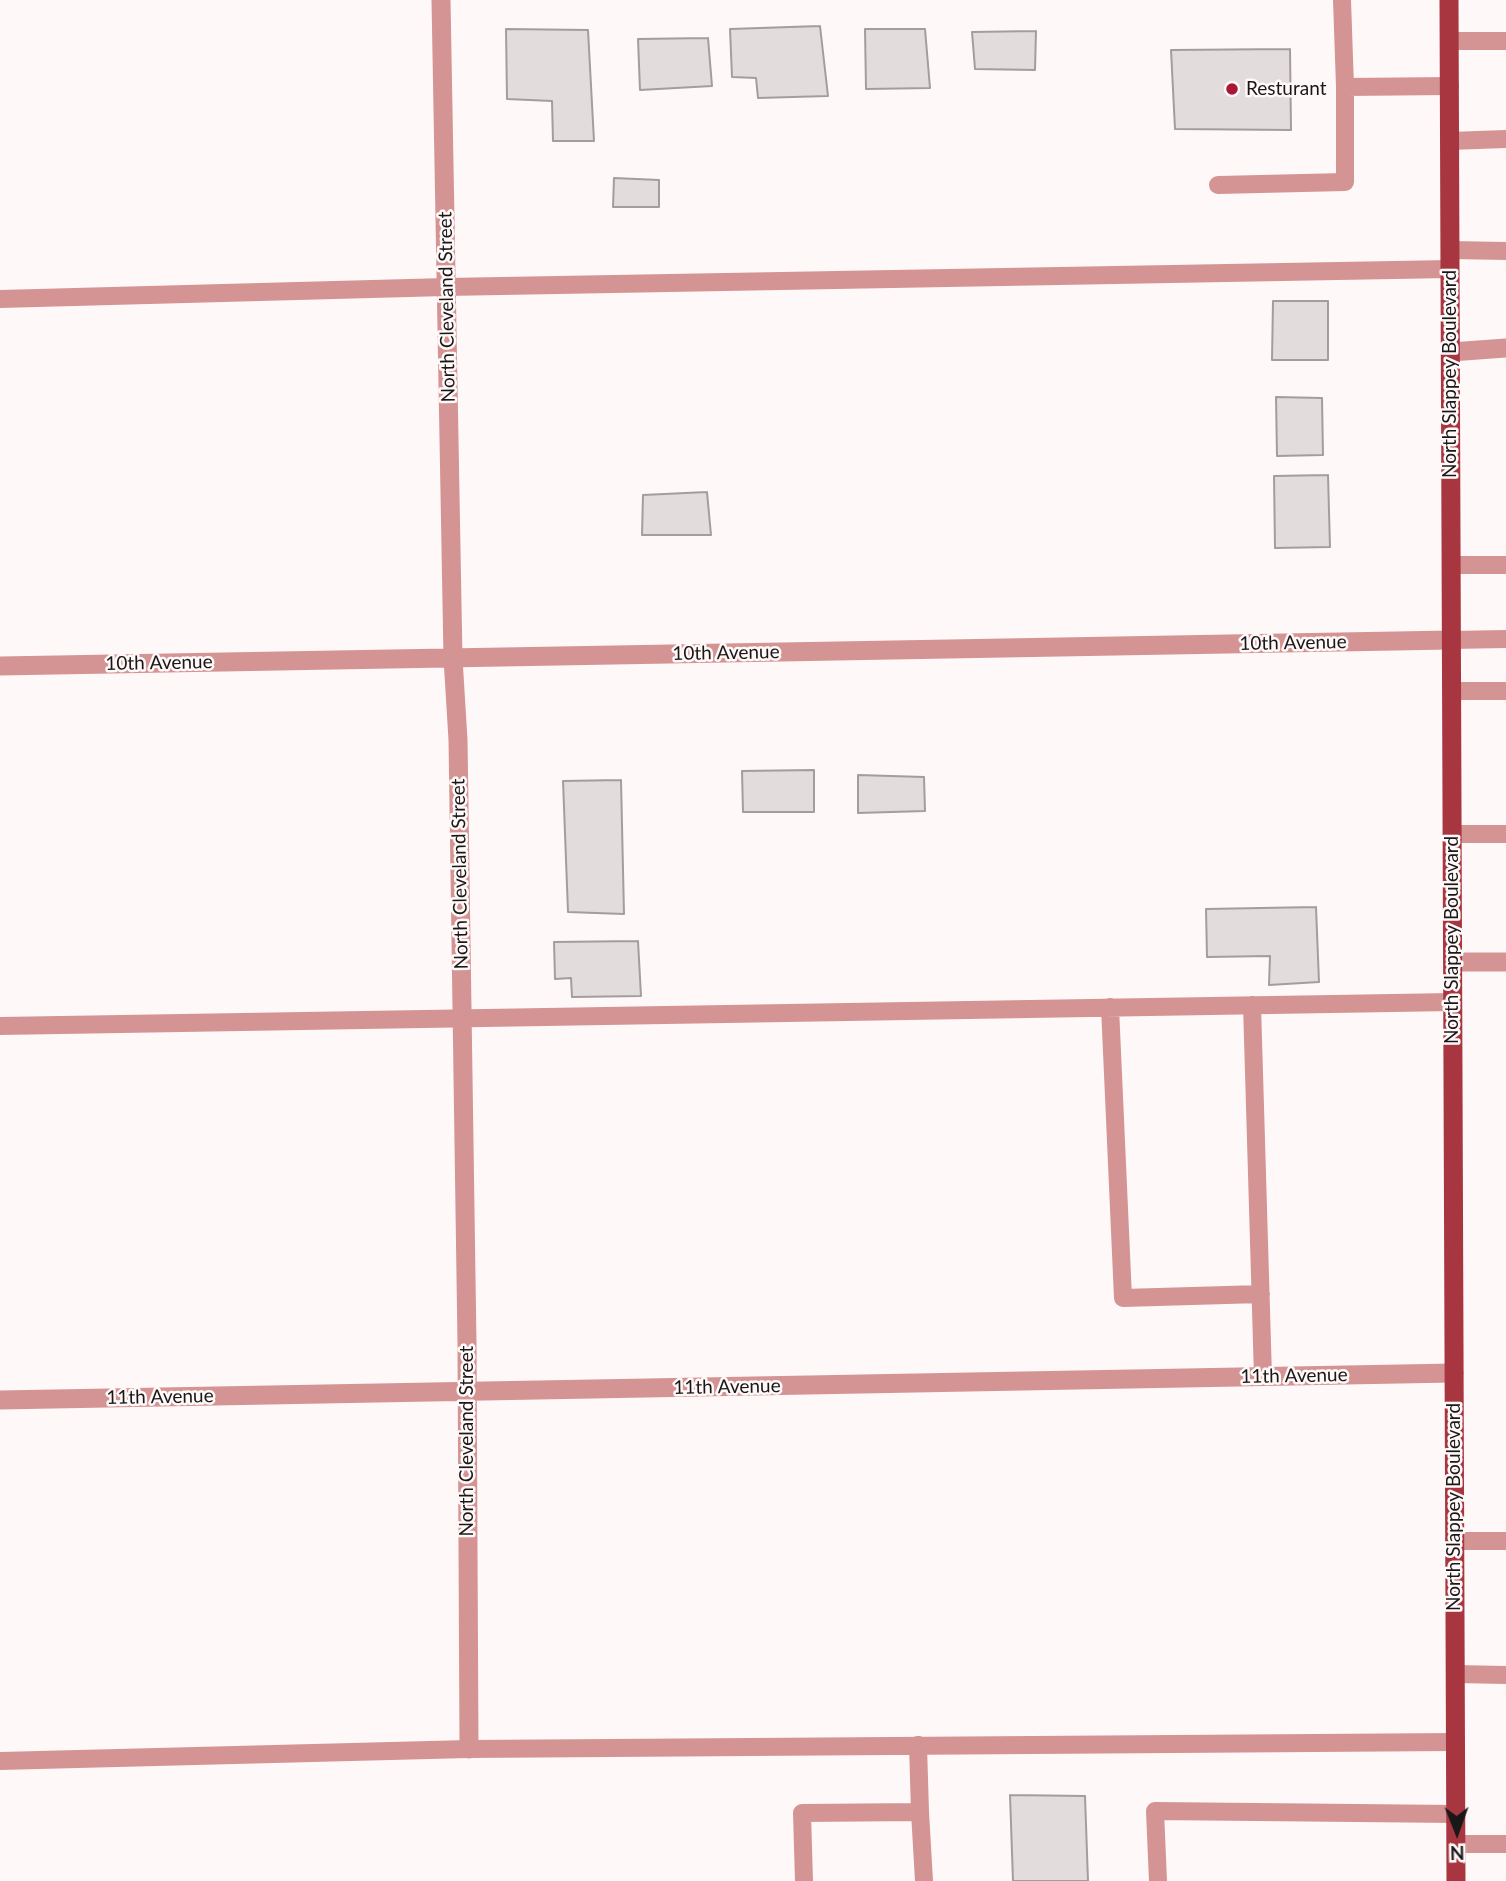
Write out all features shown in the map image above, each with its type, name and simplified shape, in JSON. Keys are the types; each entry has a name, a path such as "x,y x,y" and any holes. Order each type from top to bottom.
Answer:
{"main road":[{"name":"North Slappey Boulevard","path":"1449,0 1456,1881"}],"street":[{"name":"North Cleveland Street","path":"441,0 462,1017 469,1749"},
{"path":"1451,352 1506,348"},
{"name":"10th Avenue","path":"0,666 1451,640"},
{"path":"1453,962 1506,962"},
{"name":"11th Avenue","path":"0,1400 1454,1373"}],"lane":[{"path":"1218,184 1345,182 1342,0"},
{"path":"1449,41 1506,41"},
{"path":"1345,88 1450,86"},
{"path":"1450,141 1506,139"},
{"path":"0,299 1450,259 1506,251"},
{"path":"1451,565 1506,565"},
{"path":"1451,640 1506,639"},
{"path":"1452,691 1506,691"},
{"path":"1452,834 1506,834"},
{"path":"0,1026 1452,1002"},
{"path":"1252,1005 1263,1377"},
{"path":"1111,1007 1123,1298 1261,1294"},
{"path":"1454,1541 1506,1541"},
{"path":"1455,1674 1506,1675"},
{"path":"0,1760 469,1749 1455,1742"},
{"path":"918,1745 924,1881"},
{"path":"1158,1881 1155,1811 1455,1814"},
{"path":"804,1881 802,1812 920,1812"},
{"path":"1455,1844 1506,1844"}],"building":[{"path":"820,26 828,96 758,98 756,78 732,77 730,29"},
{"path":"506,29 588,30 594,141 553,141 552,101 507,99"},
{"path":"865,29 925,29 930,88 866,89"},
{"path":"1036,31 1035,70 975,69 972,32"},
{"path":"708,38 712,86 640,90 638,39"},
{"name":"Resturant","path":"1290,49 1291,130 1175,129 1171,50"},
{"path":"614,178 659,180 659,207 613,207"},
{"path":"1273,301 1328,301 1328,360 1272,360"},
{"path":"1276,397 1322,398 1323,455 1277,456"},
{"path":"1328,475 1330,547 1275,548 1274,476"},
{"path":"707,492 711,535 642,535 643,495"},
{"path":"814,770 814,812 743,812 742,771"},
{"path":"858,775 924,777 925,811 858,813"},
{"path":"621,780 624,914 568,912 563,781"},
{"path":"1316,907 1319,982 1269,985 1270,956 1207,957 1206,909"},
{"path":"638,941 641,996 572,997 571,978 555,979 554,942"},
{"path":"1010,1795 1085,1796 1088,1881 1013,1881"}],"place":[{"name":"Resturant","path":"1232,89"}]}
